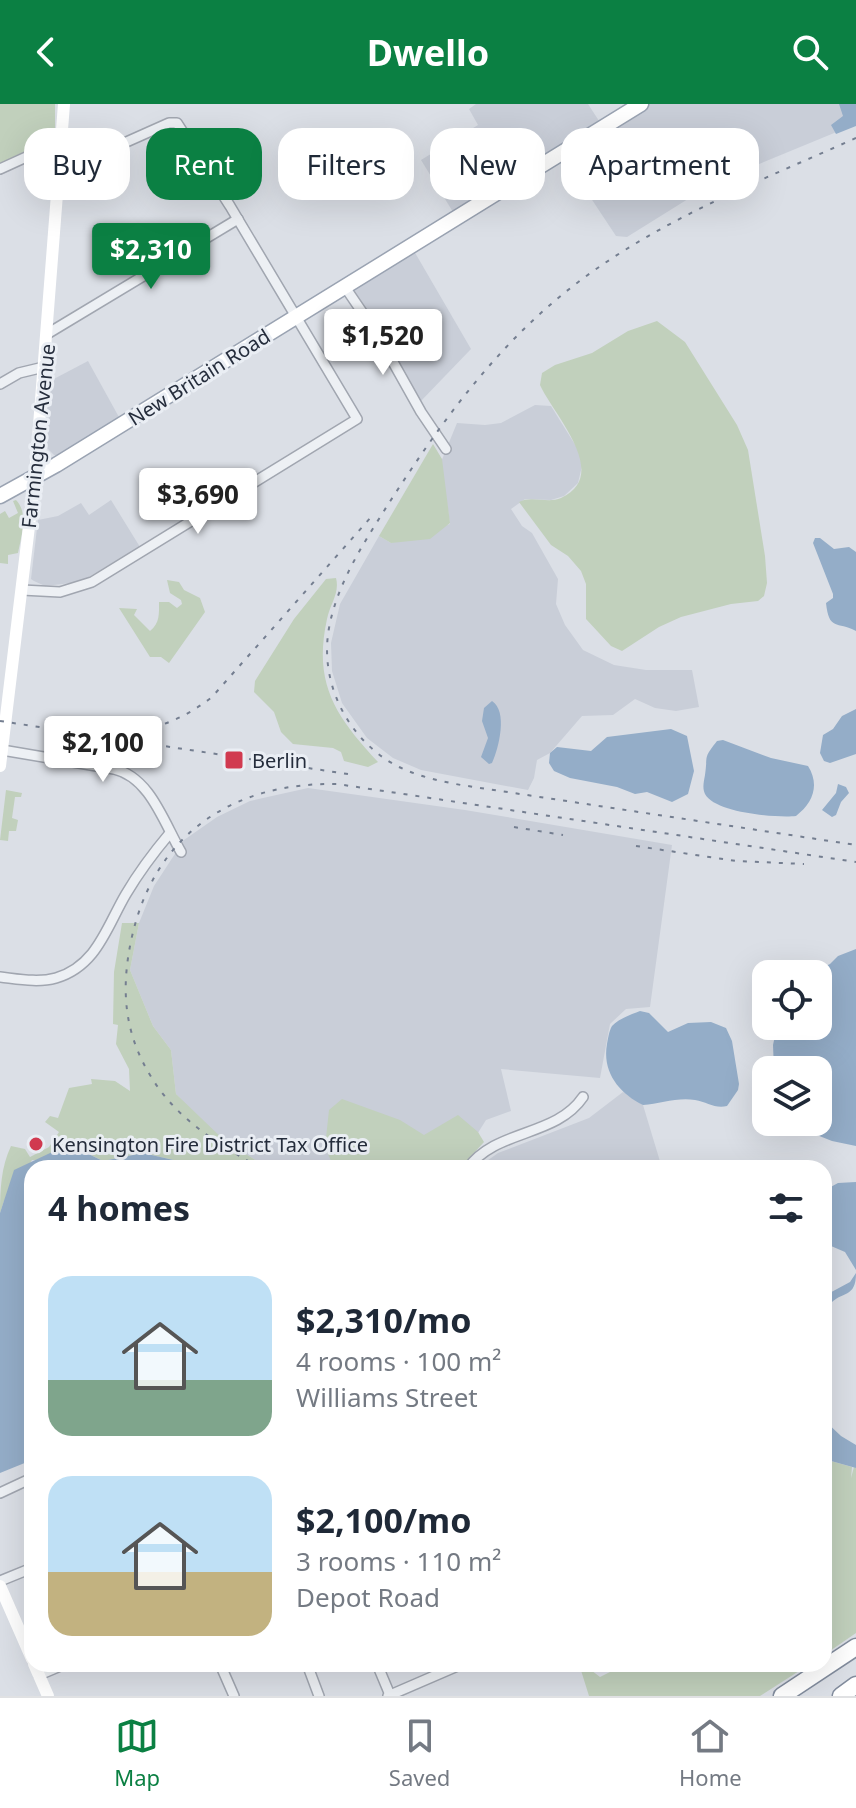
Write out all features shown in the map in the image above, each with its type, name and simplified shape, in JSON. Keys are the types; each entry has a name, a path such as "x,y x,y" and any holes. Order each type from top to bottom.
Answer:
{"highway":[{"path":"832,1663 856,1647"},
{"path":"802,1696 856,1656"},
{"path":"782,1696 818,1672"},
{"path":"841,1696 856,1685"}],"main road":[{"name":"Farmington Avenue","path":"63,128 64,104"},
{"name":"New Britain Road","path":"0,496 641,104"},
{"name":"Farmington Avenue","path":"0,766 6,675 22,590 35,477 58,200"},
{"path":"0,1584 24,1640"},
{"path":"38,1672 48,1696"}],"street":[{"path":"22,590 60,592 92,582 357,419 177,123 169,123 130,140"},
{"path":"0,169 24,158"},
{"path":"47,334 238,219"},
{"path":"345,287 446,449"},
{"path":"0,384 19,373 44,367"},
{"path":"2,750 127,773 143,786 181,852"},
{"path":"0,977 50,979 65,975 81,965 99,945 129,889 170,833"},
{"path":"477,1160 490,1148 570,1114 583,1097"},
{"path":"0,1493 24,1482"},
{"path":"0,1584 24,1572"},
{"path":"224,1672 234,1696"},
{"path":"310,1672 319,1696"},
{"path":"380,1672 389,1696 439,1672"}],"shaded area":[{"path":"476,104 588,104 601,124 594,128 561,128 561,148 545,157 545,128 473,128 478,125 469,109"},
{"path":"649,104 856,104 856,124 759,164 759,128 609,128"},
{"path":"430,154 430,175 421,160"},
{"path":"446,200 473,200 453,212"},
{"path":"592,200 686,200 627,237 616,236"},
{"path":"414,251 471,349 419,403 352,288"},
{"path":"88,361 120,419 54,455 44,445 50,381"},
{"path":"535,405 551,406 579,451 582,466 578,483 564,496 551,500 525,499 511,509 522,526 532,533 558,579 556,604 565,625 583,650 614,665 646,670 692,670 699,707 676,711 655,708 635,699 613,715 582,716 550,753 537,760 528,790 421,770 393,758 367,738 342,703 332,671 331,643 340,604 379,536 391,543 450,524 441,462 457,423 501,423"},
{"path":"111,500 140,547 80,582 45,586 31,579 38,520 58,516 81,503 89,515"},
{"path":"308,788 465,810 672,845 650,1007 626,1009 610,1024 600,1078 501,1069 511,1111 486,1120 461,1160 256,1160 226,1142 176,1094 171,1050 153,1026 130,970 139,923 154,886 184,840 217,817 250,801"},
{"path":"623,1092 643,1105 660,1160 488,1160 498,1153 589,1118"}],"green space":[{"path":"0,104 55,104 55,128 24,128 24,153 0,165"},
{"path":"657,321 685,342 737,425 748,450 767,583 764,596 758,601 731,604 681,617 622,651 611,646 586,619 586,584 581,571 568,556 551,545 519,502 561,498 575,488 581,475 574,444 540,385 542,373 555,365 592,353 628,331"},
{"path":"433,444 442,459 450,523 430,539 391,543 379,536"},
{"path":"16,500 23,518 18,553 8,555 8,564 0,563 0,514 5,511 9,518 18,513 13,501"},
{"path":"336,578 337,589 323,642 326,680 339,713 378,762 368,767 344,761 341,752 333,748 293,744 281,732 274,712 254,692 255,681 294,619 326,579"},
{"path":"167,580 179,582 184,590 200,598 205,612 169,663 161,657 150,657 119,608 137,609 134,615 150,631 157,621 159,602 169,602 177,608 182,604 170,593"},
{"path":"6,790 22,793 21,797 15,797 12,818 18,820 16,831 9,831 8,841 0,840"},
{"path":"122,923 139,923 130,970 153,1026 171,1050 176,1094 226,1142 256,1160 173,1160 143,1153 101,1160 73,1146 65,1146 39,1160 24,1160 24,1172 4,1201 0,1213 3,1170 11,1146 25,1149 30,1157 49,1147 59,1132 45,1122 50,1116 58,1118 69,1088 92,1084 91,1079 115,1081 130,1091 129,1069 116,1044 118,1025 113,1024 114,972"},
{"path":"342,1099 400,1120 424,1135 458,1115 478,1132 484,1142 467,1160 331,1160 325,1147 329,1110"},
{"path":"832,1461 852,1467 851,1478 856,1468 856,1633 832,1650"},
{"path":"582,1672 593,1672 600,1677 610,1672 798,1672 760,1696 589,1696"}],"water":[{"path":"839,104 856,104 856,126 836,134 831,125 843,116"},
{"path":"815,538 820,538 834,549 849,547 856,552 856,631 835,624 829,618 826,603 833,598 833,594 813,543"},
{"path":"492,701 500,713 501,730 495,756 489,764 481,757 488,738 482,721 484,708"},
{"path":"856,709 856,754 830,763 824,761 820,753 823,735 833,729 842,716"},
{"path":"671,729 687,736 694,771 688,794 672,802 647,792 635,794 617,787 570,778 554,771 549,763 550,753 557,747 591,751 607,737"},
{"path":"723,740 771,758 808,766 814,787 807,805 796,816 775,816 733,810 711,800 704,789 707,757 717,741"},
{"path":"838,784 846,787 849,793 832,817 822,810 836,793"},
{"path":"856,949 856,1146 819,1136 832,1136 832,1056 773,1056 774,1040 832,1040 832,962 838,956"},
{"path":"640,1011 649,1013 668,1032 688,1023 711,1022 726,1028 732,1041 739,1084 727,1106 688,1099 643,1105 620,1088 607,1064 609,1033 618,1021"},
{"path":"65,1146 72,1146 101,1160 35,1160"},
{"path":"143,1153 173,1160 108,1160"},
{"path":"24,1165 24,1463 0,1473 0,1213 14,1170"},
{"path":"856,1182 856,1270 845,1252 832,1246 832,1186"},
{"path":"856,1273 851,1291 832,1302 832,1292 850,1282"},
{"path":"832,1428 856,1445 856,1468 832,1461"}],"railway":[{"path":"856,138 712,203 643,239 577,283 522,331 451,413 371,532 338,595 327,649 333,689 351,725 380,755 412,773 461,785 856,845"},
{"path":"118,733 144,730 168,722 191,712 212,697 372,516"},
{"path":"0,721 354,775"},
{"path":"247,1160 185,1117 160,1091 135,1043 126,993 131,941 142,904 158,871 178,844 203,822 231,805 264,793 299,786 337,784 856,862"},
{"path":"514,827 563,835"},
{"path":"636,846 736,861 804,864"}],"place":[{"name":"Berlin","path":"234,760"},
{"name":"Kensington Fire District Tax Office","path":"36,1144"}]}
